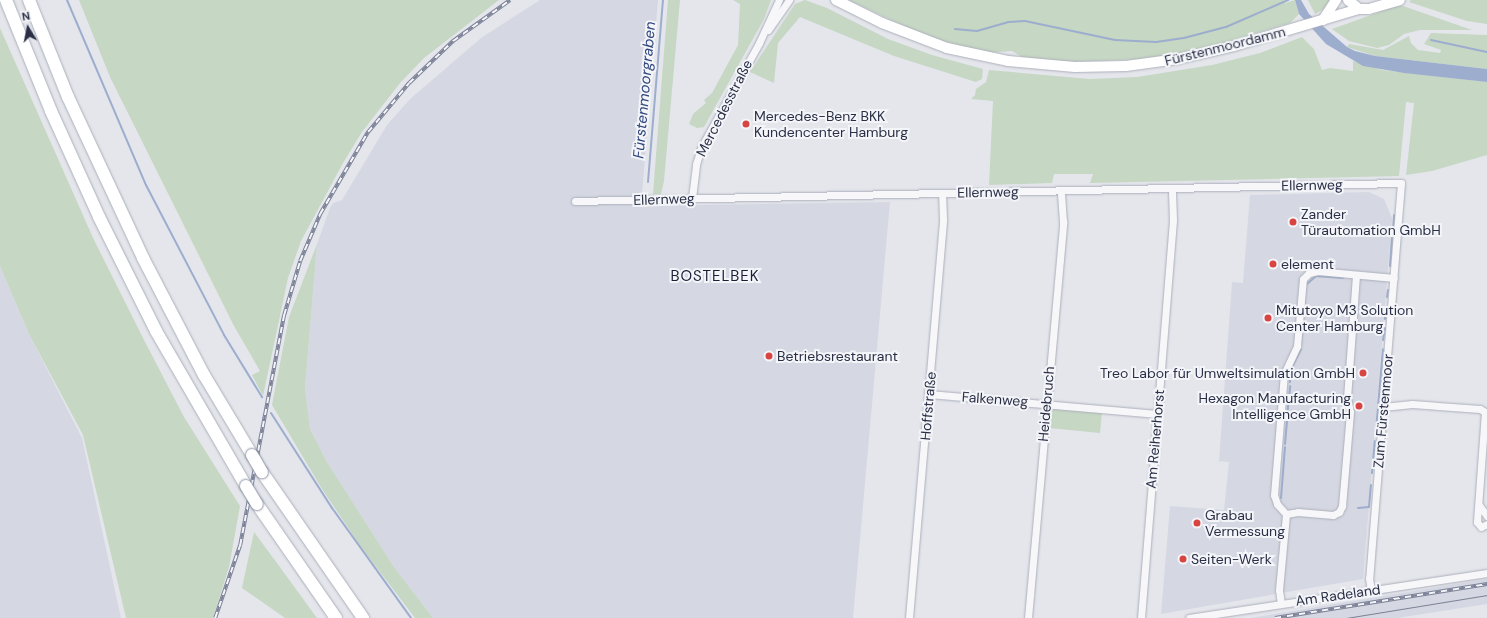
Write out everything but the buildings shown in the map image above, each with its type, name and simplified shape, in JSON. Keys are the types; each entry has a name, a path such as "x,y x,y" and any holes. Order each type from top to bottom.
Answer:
{"highway":[{"path":"6,0 51,111 99,217 156,331 257,504 336,618"},
{"path":"29,0 68,97 143,258 204,374 262,472 363,618"}],"main road":[{"name":"Fürstenmoordamm","path":"836,0 907,34 947,48 1008,61 1041,65 1100,67 1172,60 1234,46 1295,29 1323,20 1335,13 1378,0"},
{"path":"1335,13 1336,0"},
{"path":"1348,0 1358,5"},
{"name":"Fürstenmoordamm","path":"1358,5 1369,9 1400,0"}],"street":[{"name":"Mercedesstraße","path":"692,198 696,164 702,146 759,43 779,0"},
{"name":"Mercedesstraße","path":"759,43 790,0"},
{"name":"Ellernweg","path":"575,201 1401,183"},
{"name":"Zum Fürstenmoor","path":"1371,591 1369,578 1401,183"},
{"name":"Am Reiherhorst","path":"1141,618 1173,220 1172,189"},
{"name":"Heidebruch","path":"1028,618 1063,222 1062,190"},
{"name":"Hoffstraße","path":"910,618 943,219 942,193"},
{"path":"1281,604 1279,590 1286,514 1277,504 1274,495 1284,374 1297,346 1302,281 1308,274 1315,271 1394,278"},
{"path":"1286,514 1298,512 1333,514 1339,512 1342,506 1350,412 1347,398 1356,275"},
{"name":"Falkenweg","path":"929,394 1157,414"},
{"path":"1383,407 1412,404 1480,409 1485,412 1480,505 1477,522 1480,527 1487,524"},
{"path":"1480,505 1487,516"},
{"name":"Am Radeland","path":"1189,618 1487,572"}],"shaded area":[{"path":"540,0 658,0 641,206 890,202 853,618 433,618 394,567 327,462 310,429 305,388 317,244 330,208 333,203 342,200 387,125 410,99 481,38"},
{"path":"1369,192 1384,199 1392,218 1363,579 1161,614 1170,506 1224,510 1229,462 1219,461 1232,282 1243,283 1250,195"},
{"path":"0,266 29,334 82,438 121,618 0,618"},
{"path":"1487,579 1487,604 1397,618 1250,618"}],"green space":[{"path":"79,0 499,0 424,58 400,83 362,132 343,163 301,241 288,278 263,396 252,375 260,371 234,326 110,77"},
{"path":"668,0 680,0 664,181 661,194 653,194"},
{"path":"733,0 771,0 764,19 704,127 697,128 689,124 693,114 706,103 704,100 712,93 738,45 740,4"},
{"path":"805,0 827,8 888,39 932,55 983,69 982,79 976,82 894,56 800,17 778,43 774,83 750,72 795,4"},
{"path":"848,0 1284,0 1285,3 1295,0 1299,14 1290,23 1195,51 1144,59 1072,62 1027,60 1012,51 984,53 921,34"},
{"path":"1308,0 1330,0 1324,9 1315,14"},
{"path":"1411,0 1487,0 1487,24 1467,21 1409,2"},
{"path":"1399,5 1472,30 1420,30 1404,34 1389,45 1377,48 1349,41 1332,29"},
{"path":"0,28 94,240 144,340 184,417 240,506 229,567 213,618 126,618 83,435 29,334 0,266"},
{"path":"1431,33 1487,35 1487,69 1375,56 1347,47 1349,44 1383,50 1409,36 1411,43 1418,50 1440,53 1441,50 1424,44"},
{"path":"1302,37 1314,49 1322,70 1330,68 1353,71 1353,61 1382,70 1487,82 1487,155 1432,171 1406,175 1414,103 1406,102 1399,176 1090,183 1093,174 1054,174 1052,183 989,185 993,101 971,99 975,95 976,89 986,82 989,70 1090,79 1137,77 1212,65 1260,53"},
{"path":"317,244 305,388 310,429 327,462 394,567 433,618 415,618 361,547 322,489 272,405 289,317"},
{"path":"1054,408 1102,412 1100,433 1049,428 1050,412"},
{"path":"254,532 317,618 285,618 242,588"}],"water":[{"path":"1295,0 1301,0 1309,14 1347,47 1355,51 1375,56 1487,69 1487,82 1404,73 1363,66 1326,44 1299,14"}],"waterway":[{"path":"67,0 146,185 224,335 262,397"},
{"name":"Fürstenmoorgraben","path":"648,182 663,0"},
{"path":"955,29 977,31 1008,22 1025,21 1115,40 1156,42 1184,38 1226,27 1288,0"},
{"path":"1431,40 1487,52"},
{"path":"1393,231 1394,215"},
{"path":"1390,266 1392,238"},
{"path":"1303,318 1306,285 1316,276 1343,278"},
{"path":"1387,297 1388,290"},
{"path":"1385,319 1386,308"},
{"path":"1301,343 1302,327"},
{"path":"1383,340 1385,328"},
{"path":"1290,382 1291,369 1301,349"},
{"path":"1376,430 1383,349"},
{"path":"1287,417 1290,386"},
{"path":"271,413 332,508 411,618"},
{"path":"1285,444 1287,420"},
{"path":"1372,473 1375,441"},
{"path":"1281,498 1285,447"},
{"path":"1358,508 1369,507 1371,485"}],"tram line":[{"path":"1346,618 1487,595"}],"railway":[{"path":"215,618 240,545 284,315 300,261 320,214 368,132 409,83 453,41 510,0"},
{"path":"1275,618 1487,584"}],"place":[{"name":"Mercedes-Benz BKK Kundencenter Hamburg","path":"746,124"},
{"name":"Zander Türautomation GmbH","path":"1293,222"},
{"name":"element","path":"1273,264"},
{"name":"Mitutoyo M3 Solution Center Hamburg","path":"1268,318"},
{"name":"Betriebsrestaurant","path":"769,356"},
{"name":"Treo Labor für Umweltsimulation GmbH","path":"1363,373"},
{"name":"Hexagon Manufacturing Intelligence GmbH","path":"1359,406"},
{"name":"Grabau Vermessung","path":"1197,523"},
{"name":"Seiten-Werk","path":"1183,559"}],"district":[{"name":"BOSTELBEK","path":"715,277"}]}
